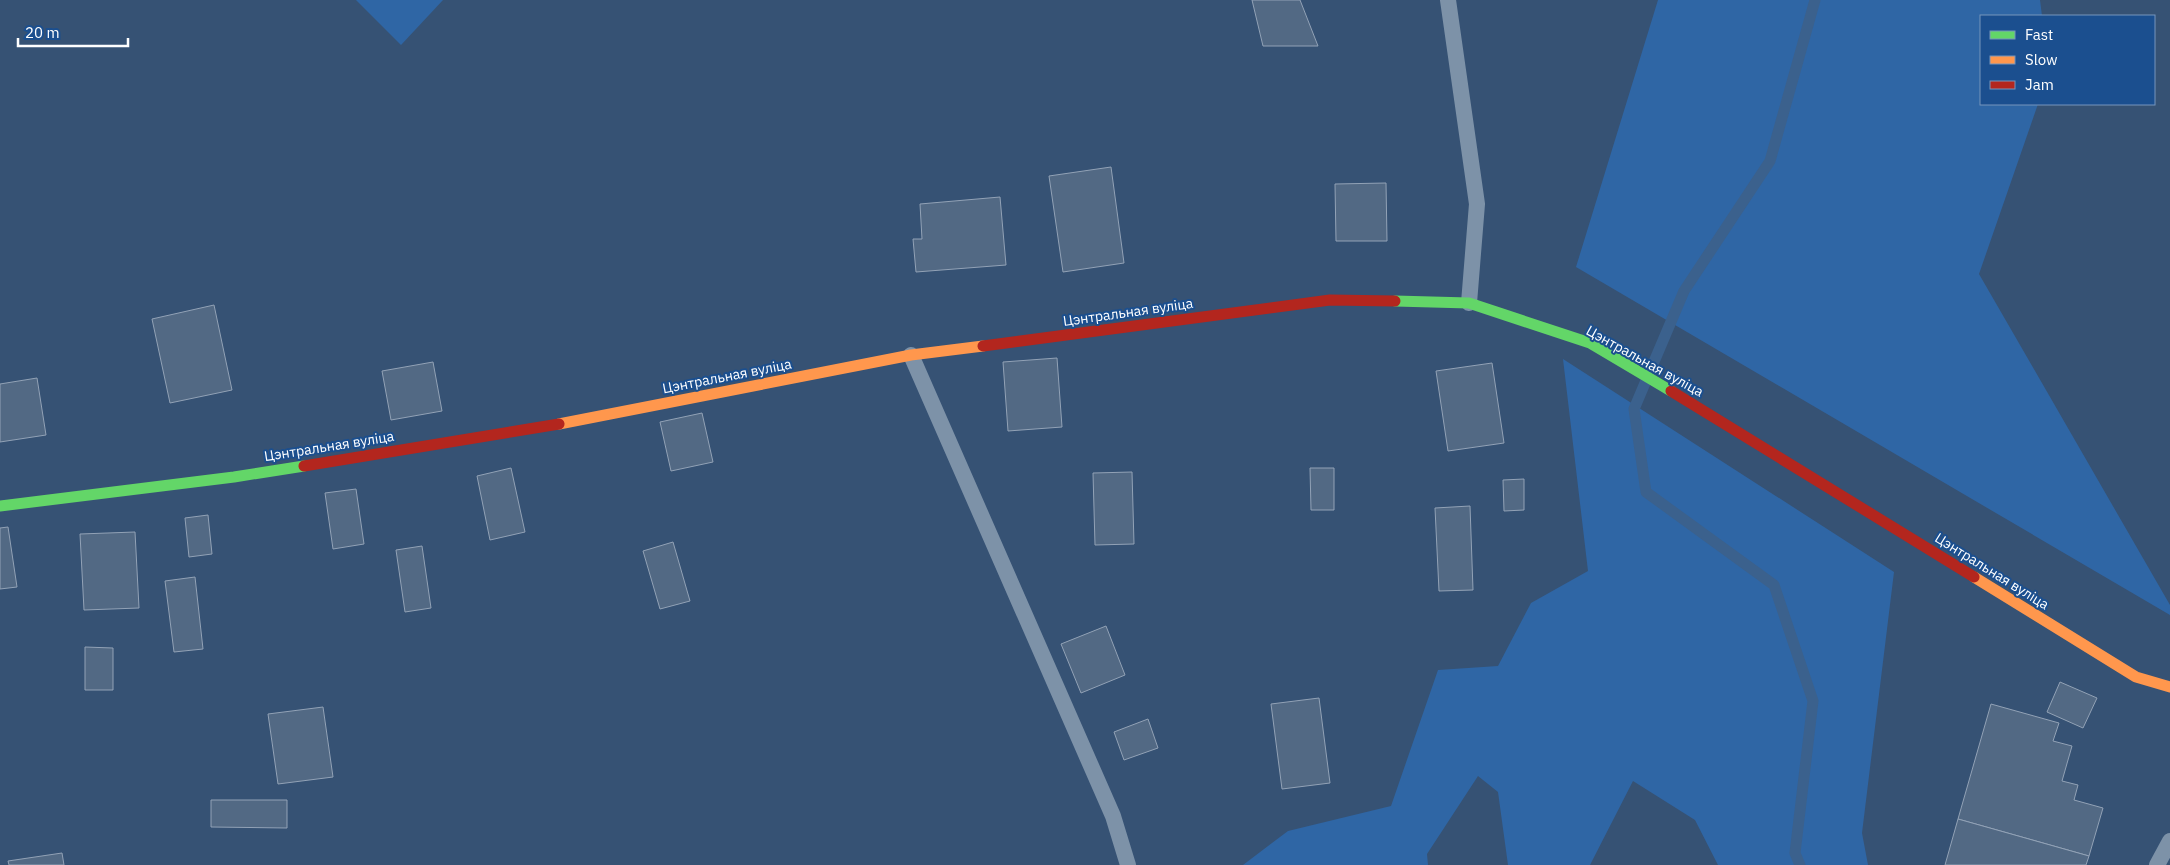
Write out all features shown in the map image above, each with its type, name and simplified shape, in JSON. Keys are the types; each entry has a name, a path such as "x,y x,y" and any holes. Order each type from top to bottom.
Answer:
{"street":[{"name":"Цэнтральная вуліца","path":"0,506 234,477 526,430 911,356 1330,300 1469,303 1590,344 1669,390 2136,677 2170,687"}],"lane":[{"path":"1448,0 1477,204 1469,303"},
{"path":"911,356 1109,806 1128,865"},
{"path":"2157,865 2170,840"}],"shaded area":[{"path":"356,0 443,0 401,45"},
{"path":"1658,0 2040,0 2042,15 1980,15 1980,105 2038,105 1979,274 2170,605 2170,615 1576,267"},
{"path":"1563,359 1894,572 1862,833 1868,865 1718,865 1695,820 1633,781 1590,865 1508,865 1498,792 1478,776 1427,854 1428,865 1243,865 1288,831 1391,806 1438,670 1498,666 1531,603 1588,571"}],"building":[{"path":"1252,0 1300,0 1318,46 1263,46"},
{"path":"1111,167 1124,263 1063,272 1049,176"},
{"path":"1386,183 1387,241 1336,241 1335,184"},
{"path":"1000,197 1006,265 916,272 913,239 922,239 920,204"},
{"path":"214,305 232,390 170,403 152,319"},
{"path":"1057,358 1062,427 1008,431 1003,362"},
{"path":"433,362 442,411 391,420 382,371"},
{"path":"1492,363 1504,443 1448,451 1436,371"},
{"path":"37,378 46,435 0,442 0,384"},
{"path":"702,413 713,462 671,471 660,422"},
{"path":"511,468 525,532 490,540 477,476"},
{"path":"1310,468 1334,468 1334,510 1311,510"},
{"path":"1132,472 1134,544 1095,545 1093,473"},
{"path":"1524,479 1524,510 1504,511 1503,480"},
{"path":"356,489 364,544 333,549 325,493"},
{"path":"1470,506 1473,590 1439,591 1435,508"},
{"path":"208,515 212,554 189,557 185,518"},
{"path":"8,527 17,587 0,589 0,528"},
{"path":"135,532 139,608 84,610 80,534"},
{"path":"673,542 690,601 660,609 643,551"},
{"path":"422,546 431,608 405,612 396,550"},
{"path":"195,577 203,649 174,652 165,581"},
{"path":"1106,626 1125,675 1081,693 1061,644"},
{"path":"85,647 113,648 113,690 85,690"},
{"path":"2060,682 2097,698 2083,728 2047,712"},
{"path":"1319,698 1330,783 1282,789 1271,704"},
{"path":"1991,704 2059,723 2053,741 2072,746 2062,781 2078,785 2074,800 2103,808 2089,856 1958,819"},
{"path":"323,707 333,777 278,784 268,714"},
{"path":"1148,719 1158,748 1124,760 1114,732"},
{"path":"211,800 287,800 287,828 211,827"},
{"path":"1958,819 2089,856 2086,865 1945,865"},
{"path":"62,853 64,865 9,865 8,861"}],"waterway":[{"path":"1800,865 1795,853 1813,701 1774,585 1646,492 1634,409 1684,291 1770,161 1815,0"}],"traffic: fast":[{"path":"1395,301 1469,303 1590,343 1671,391"},
{"path":"0,506 234,477 304,466"}],"traffic: slow":[{"path":"559,424 911,355 983,346"},
{"path":"1974,577 2136,677 2170,687"}],"traffic: jam":[{"path":"983,346 1330,300 1395,301"},
{"path":"1671,391 1974,577"},
{"path":"304,466 559,424"}]}
